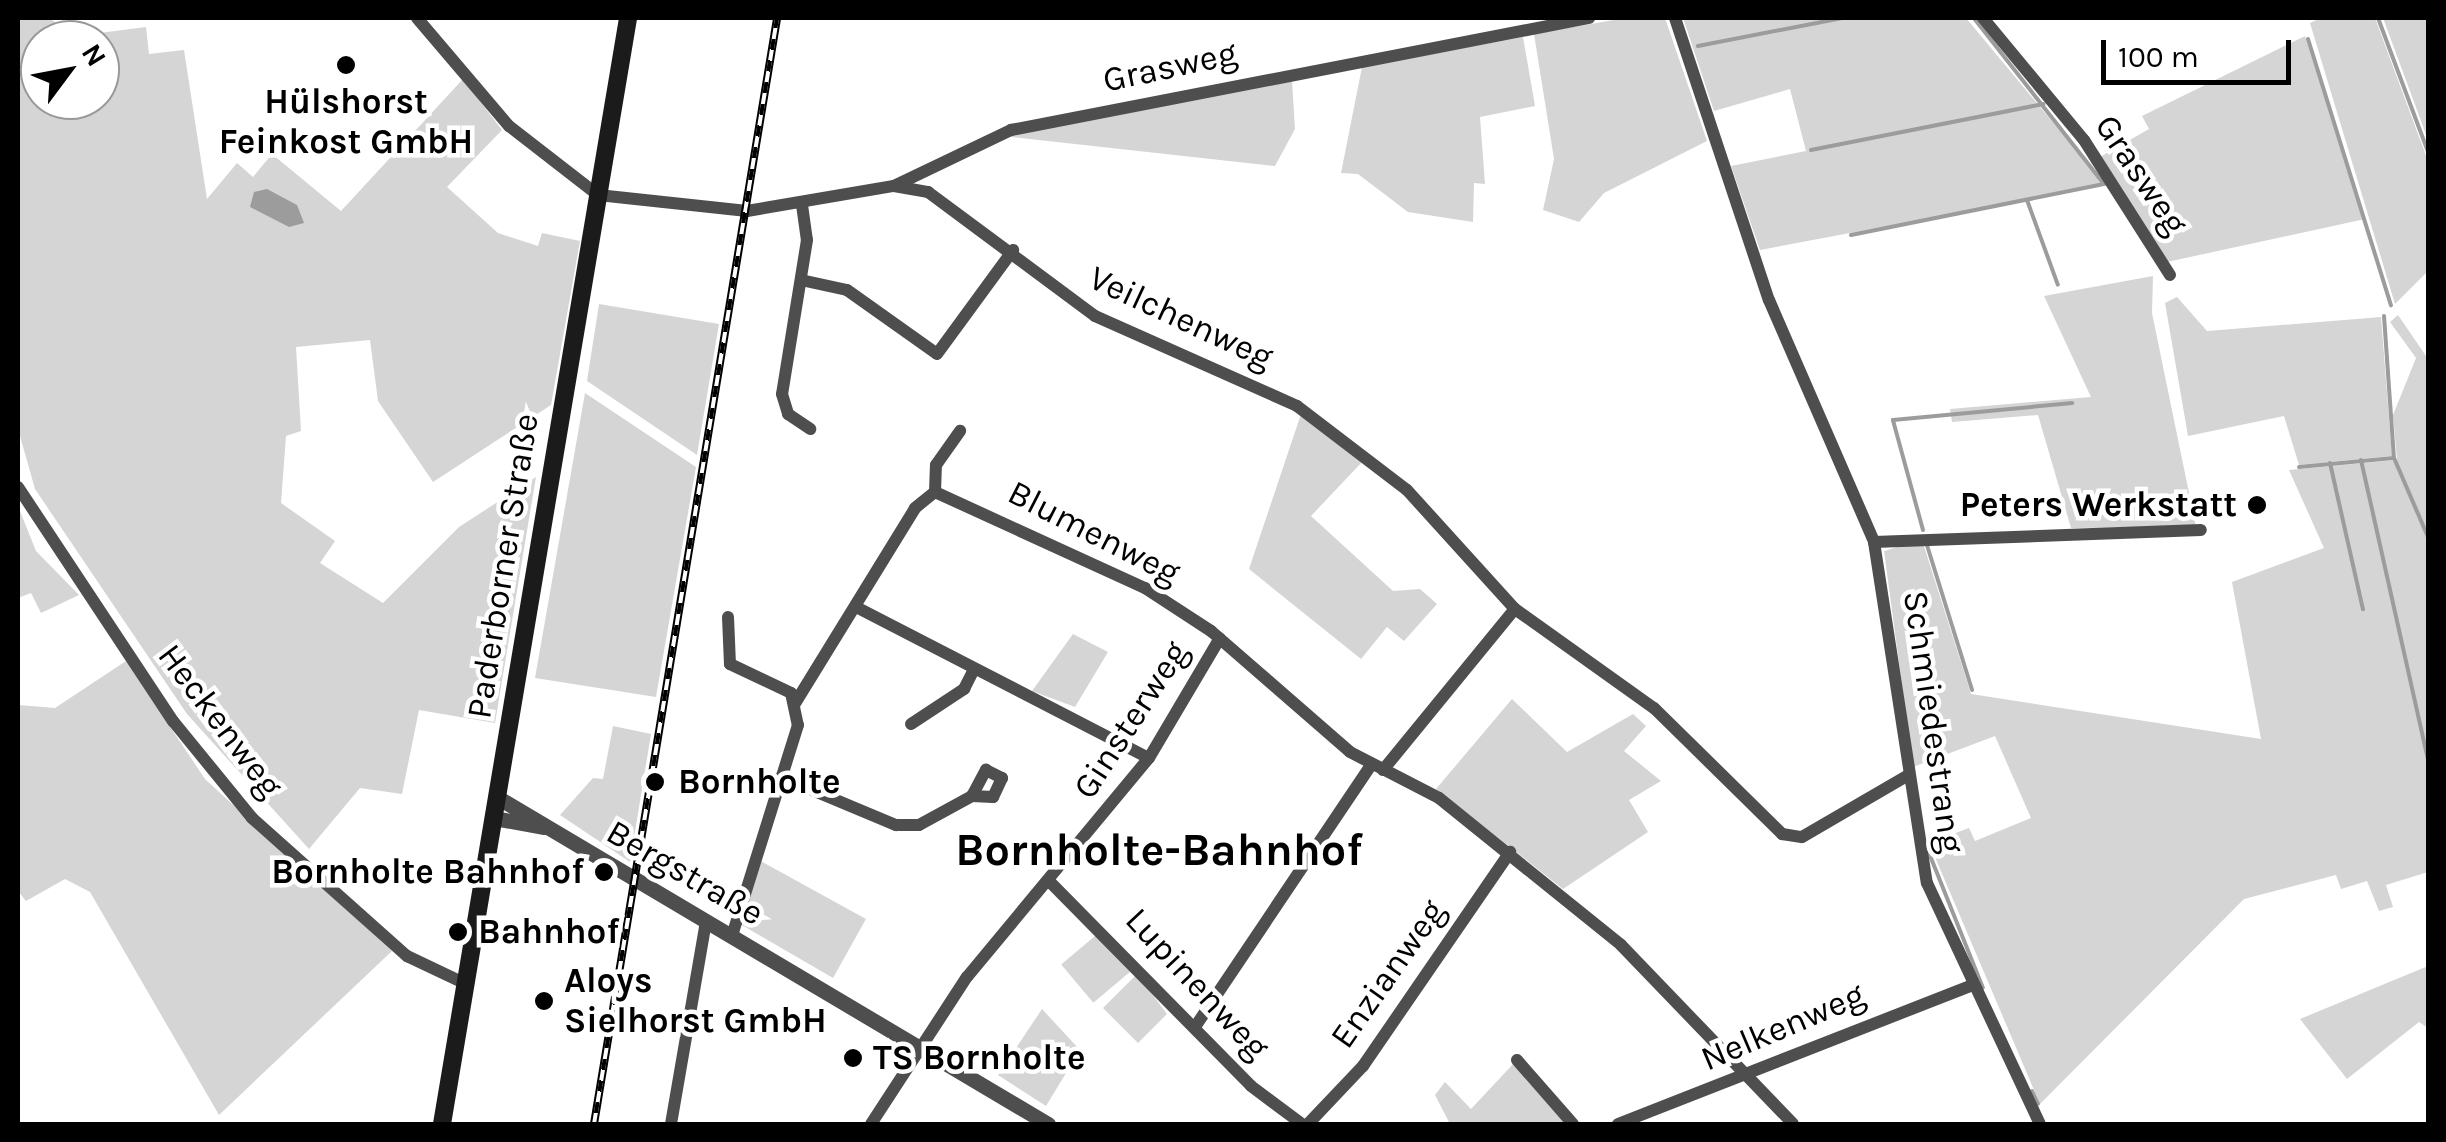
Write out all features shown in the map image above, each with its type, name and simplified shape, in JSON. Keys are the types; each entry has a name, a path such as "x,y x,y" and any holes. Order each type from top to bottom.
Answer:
{"main road":[{"name":"Paderborner Straße","path":"442,1124 628,18"}],"street":[{"path":"416,18 508,126 598,194 728,210 802,205 894,186"},
{"name":"Grasweg","path":"894,186 1011,130 1588,18"},
{"name":"Schmiedestrang","path":"1675,18 1769,300 1874,542 1907,776 1927,882 1970,986 2040,1124"},
{"name":"Grasweg","path":"1983,18 2084,140 2170,275"},
{"name":"Veilchenweg","path":"894,186 959,209 1095,316 1296,406 1408,490 1515,610 1654,708 1782,834 1802,837 1907,776"},
{"path":"802,205 802,280 782,394 788,414 810,429"},
{"path":"802,280 840,286 937,354 1013,250"},
{"path":"794,705 858,608 916,508 935,492 936,466 960,432"},
{"name":"Heckenweg","path":"18,487 173,721 252,818 407,956 466,984"},
{"name":"Blumenweg","path":"935,492 1145,588 1220,638"},
{"path":"1874,542 2200,530"},
{"path":"858,608 1149,758"},
{"path":"1197,1024 1377,768 1444,699 1515,610"},
{"path":"728,617 730,664 792,694 798,725 732,935"},
{"name":"Ginsterweg","path":"871,1124 920,1044 1149,758 1220,638 1377,768 1510,852 1752,1076 1793,1124"},
{"path":"911,724 964,689 974,669"},
{"path":"780,776 896,825 918,825 972,796"},
{"name":"Bergstraße","path":"497,798 920,1044 1048,1124"},
{"name":"Bergstraße","path":"494,818 550,828"},
{"name":"Enzianweg","path":"1305,1124 1363,1066 1510,852"},
{"name":"Lupinenweg","path":"1050,882 1197,1024 1251,1086 1305,1124"},
{"path":"672,1124 706,921"},
{"name":"Nelkenweg","path":"1618,1124 1752,1076 1970,986"},
{"path":"1516,1060 1574,1124"}],"shaded area":[{"path":"18,18 52,20 20,20 20,120 120,120 120,30 146,27 149,54 184,50 207,199 237,163 253,177 272,154 341,211 463,79 502,130 447,187 498,233 538,246 542,233 580,241 551,405 433,482 378,401 370,340 296,347 301,431 286,436 281,503 335,541 320,563 383,603 459,527 536,477 495,723 419,710 402,794 360,788 309,849 187,714 35,489 18,429"},
{"path":"1625,18 1665,18 1707,141 1604,193 1579,222 1543,210 1554,159 1534,34"},
{"path":"1683,18 1966,18 2105,185 1760,250 1731,166 1806,151 1790,89 1714,111"},
{"path":"2321,18 2375,18 2428,161 2428,271 2395,304 2310,23"},
{"path":"2383,18 2428,18 2428,140"},
{"path":"2305,36 2365,219 2167,262 2100,157 2149,129 2142,116"},
{"path":"1523,37 1535,106 1480,117 1485,184 1474,183 1473,222 1408,212 1358,174 1341,173 1362,67"},
{"path":"1292,81 1295,129 1275,166 1002,136"},
{"path":"267,189 297,205 304,223 289,227 250,207 254,192"},
{"path":"2153,276 2152,313 2196,527 2071,528 2038,415 1952,422 1950,409 2091,397 2044,296"},
{"path":"2177,297 2207,331 2381,317 2392,456 2299,465 2284,416 2188,436 2165,303"},
{"path":"599,304 719,324 697,455 587,381"},
{"path":"2398,315 2428,359 2428,872 2386,885 2393,907 2379,911 2367,881 2341,889 2336,875 2244,899 2040,1104 1929,843 1969,828 1975,841 2031,818 1995,736 1913,767 1884,551 1922,540 1971,694 2261,739 2232,582 2324,548 2289,470 2397,460 2393,415 2416,358 2390,322"},
{"path":"585,393 696,467 656,697 535,678"},
{"path":"1301,414 1363,461 1311,516 1393,591 1420,589 1437,604 1404,641 1387,627 1361,659 1249,569"},
{"path":"18,506 36,551 79,595 41,613 31,593 18,598"},
{"path":"1073,634 1108,652 1075,707 1032,691"},
{"path":"126,661 205,779 392,951 219,1115 90,892 65,879 26,901 18,891 18,705 55,708"},
{"path":"1512,699 1567,752 1633,714 1646,726 1624,751 1661,781 1629,800 1648,832 1563,889 1436,789"},
{"path":"613,726 651,734 630,862 560,815 593,778 603,779"},
{"path":"759,860 866,919 833,978 740,924"},
{"path":"1101,931 1133,969 1093,1003 1061,964"},
{"path":"2428,966 2428,1028 2419,1022 2347,1079 2300,1019"},
{"path":"1137,974 1167,1014 1138,1043 1103,1008"},
{"path":"1042,1009 1080,1050 1046,1106 998,1075"},
{"path":"1514,1063 1568,1124 1450,1124 1435,1095 1445,1082 1471,1109"}],"waterway":[{"path":"1698,46 1842,18"},
{"path":"1851,235 2104,184 1974,18"},
{"path":"2378,18 2428,152"},
{"path":"2308,39 2391,305"},
{"path":"1811,150 2044,104"},
{"path":"2027,200 2058,285"},
{"path":"2384,316 2394,458 2428,537"},
{"path":"1923,530 1893,420 2072,403"},
{"path":"2299,467 2394,458"},
{"path":"2361,460 2428,759"},
{"path":"2330,463 2363,609"},
{"path":"1926,542 1972,690"},
{"path":"1929,853 1983,988"},
{"path":"2032,1091 2038,1104"}],"railway":[{"path":"594,1124 777,18"}],"place":[{"name":"Hülshorst Feinkost GmbH","path":"346,65"},
{"name":"Peters Werkstatt","path":"2257,505"},
{"name":"Bornholte","path":"655,782"},
{"name":"Bornholte Bahnhof","path":"604,872"},
{"name":"Bahnhof","path":"458,932"},
{"name":"Aloys Sielhorst GmbH","path":"544,1001"},
{"name":"TS Bornholte","path":"853,1058"}],"district":[{"name":"Bornholte-Bahnhof","path":"1159,851"}]}
